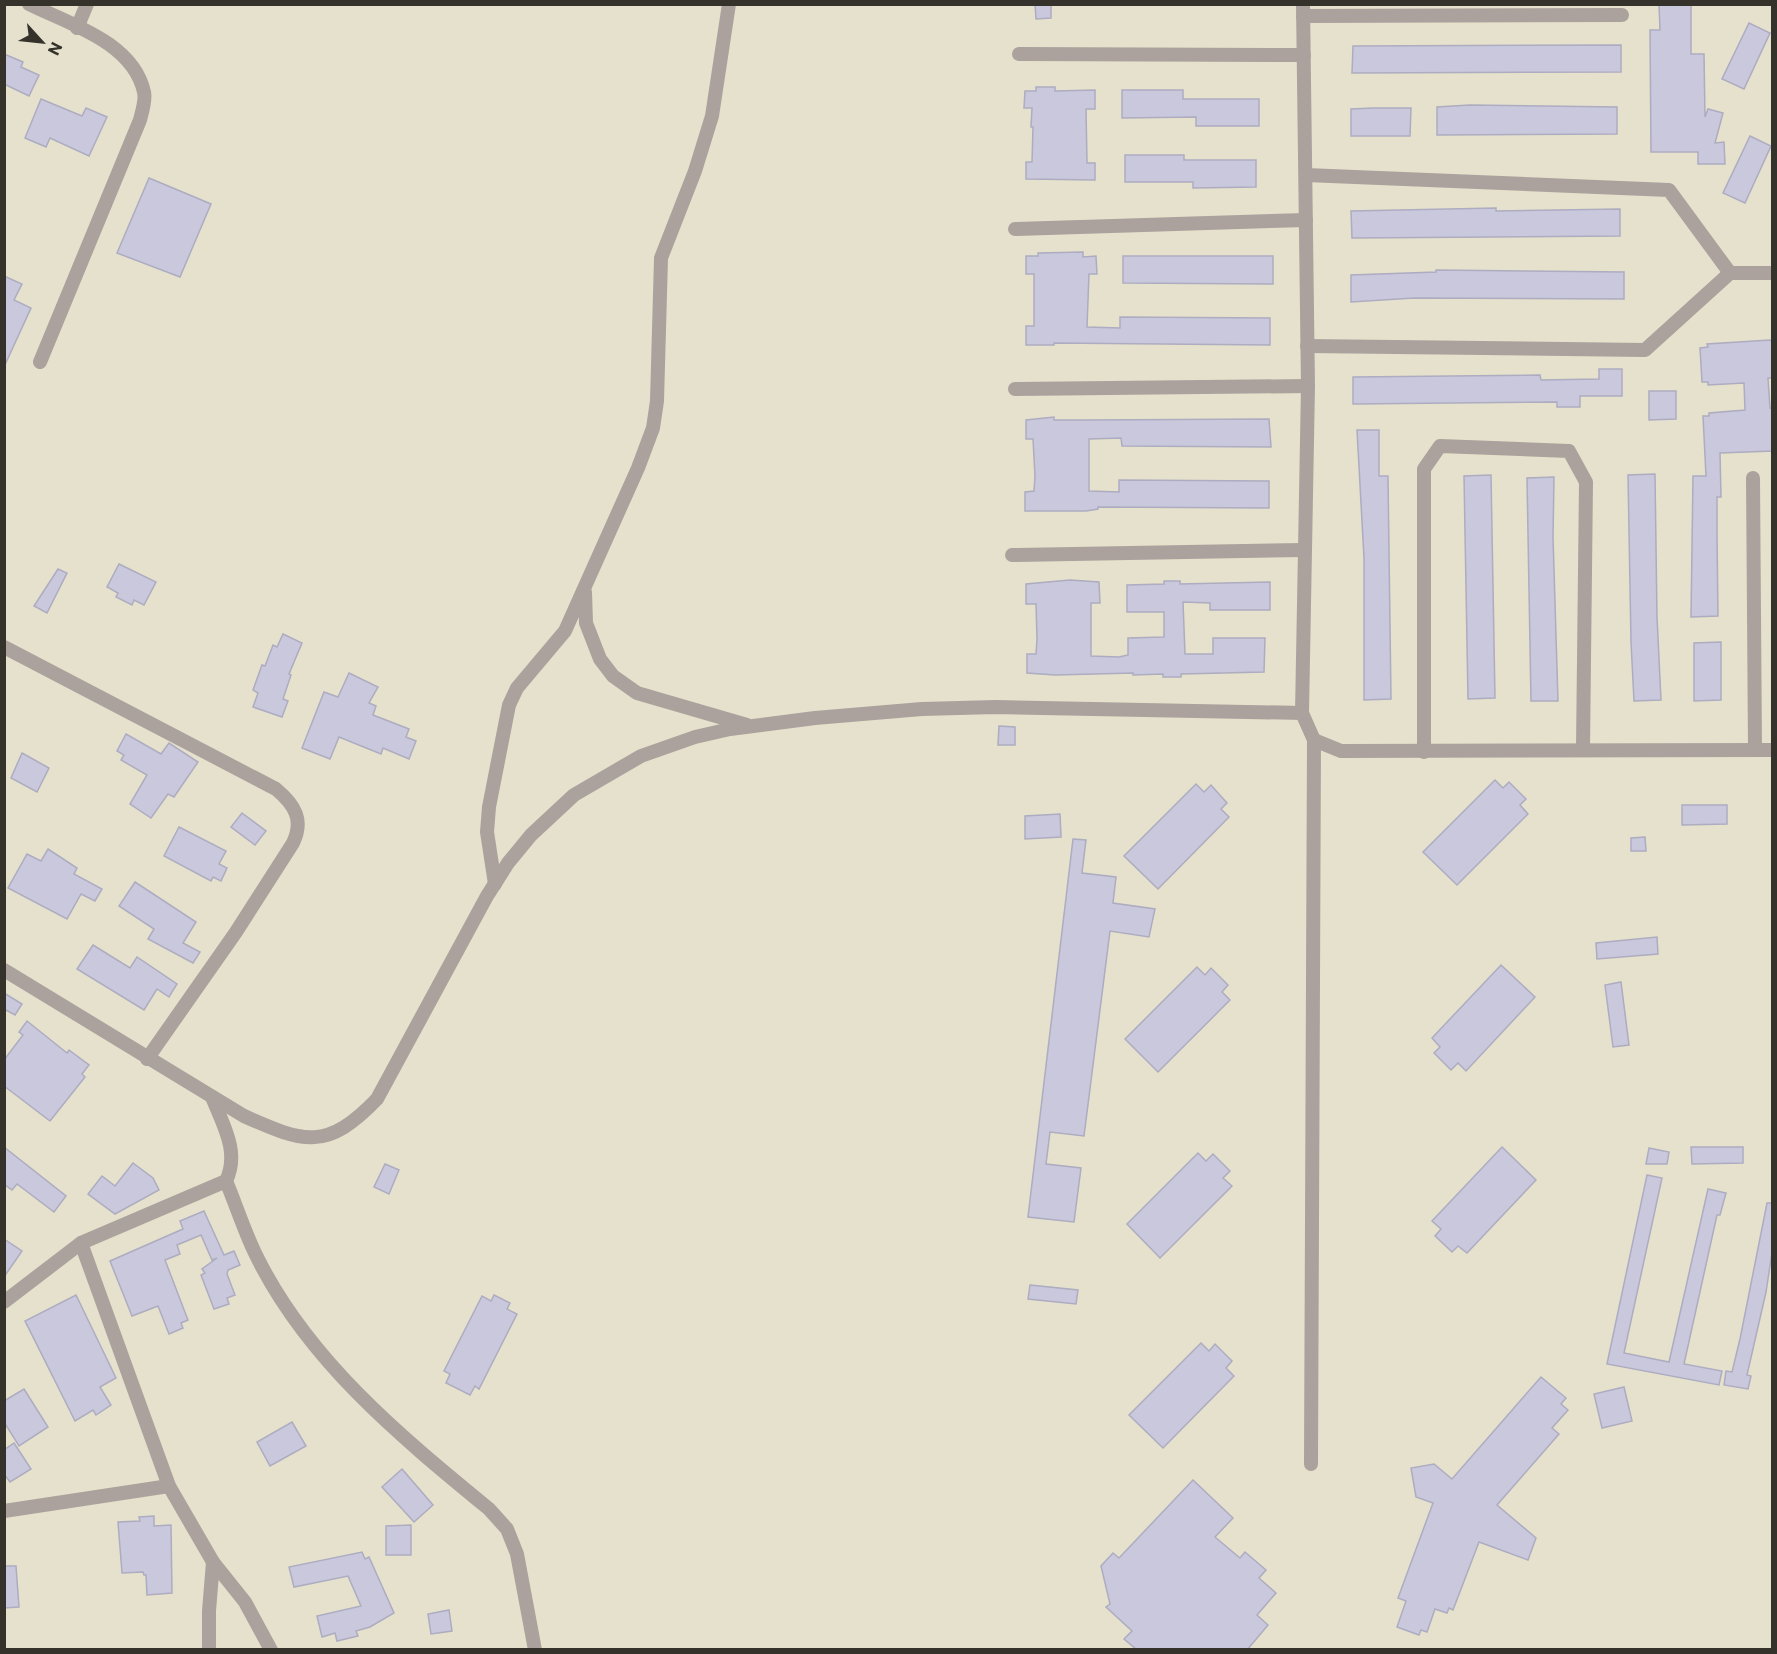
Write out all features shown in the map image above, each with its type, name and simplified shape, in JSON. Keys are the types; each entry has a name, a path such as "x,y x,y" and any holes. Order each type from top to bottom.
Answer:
{"street":[{"path":"29,4 121,52 134,70 145,94 140,120 40,362"},
{"path":"76,28 87,4"},
{"path":"495,884 487,832 489,807 509,705 517,688 561,637 638,468 653,428 657,400 661,258 695,171 712,116 729,4"},
{"path":"1311,1464 1314,740 1302,713 1308,386 1303,10 1622,15"},
{"path":"1019,54 1304,55"},
{"path":"1306,175 1669,190 1730,273"},
{"path":"1015,229 1306,220"},
{"path":"1307,346 1645,350 1730,273 1773,273"},
{"path":"1015,389 1308,386"},
{"path":"1424,752 1424,469 1440,446 1569,451 1586,482 1583,749"},
{"path":"1753,478 1755,749"},
{"path":"1012,555 1304,550"},
{"path":"584,587 586,623 600,659 613,676 638,693 751,726"},
{"path":"4,647 276,789 291,801 297,813 299,831 293,843 237,932 147,1059"},
{"path":"4,970 212,1098 279,1133 315,1139 350,1123 376,1099 495,884 531,835 591,782 640,756 695,737 751,726 922,709 996,707 1302,713"},
{"path":"1314,740 1341,751 1773,750"},
{"path":"4,1302 81,1243 226,1181 231,1171 232,1149 212,1098"},
{"path":"226,1181 255,1253 281,1299 309,1337 367,1405 489,1509 507,1529 517,1554 535,1650"},
{"path":"81,1243 169,1486 213,1562 245,1602 271,1650"},
{"path":"4,1511 169,1486"},
{"path":"208,1650 208,1611 213,1562"}],"building":[{"path":"1035,4 1051,4 1051,18 1036,19"},
{"path":"1659,4 1691,4 1691,54 1704,54 1705,117 1708,109 1723,113 1715,143 1724,142 1725,164 1698,164 1698,152 1651,152 1650,30 1660,30"},
{"path":"1749,23 1770,33 1744,89 1722,79"},
{"path":"1621,45 1621,72 1352,73 1353,46"},
{"path":"4,54 23,62 21,67 39,75 29,96 4,84"},
{"path":"1036,87 1055,87 1055,91 1095,90 1095,109 1086,109 1087,163 1095,163 1095,180 1026,179 1026,162 1032,162 1033,127 1031,127 1032,108 1024,108 1025,91 1036,91"},
{"path":"1122,90 1183,90 1183,99 1259,99 1259,126 1196,126 1196,117 1122,118"},
{"path":"41,99 82,116 86,108 107,117 89,156 50,138 46,147 25,138"},
{"path":"1470,105 1617,107 1617,134 1437,135 1437,107"},
{"path":"1411,108 1410,136 1351,136 1351,109"},
{"path":"1750,136 1771,146 1745,203 1723,193"},
{"path":"1125,155 1184,155 1184,160 1256,160 1256,187 1193,188 1193,182 1125,182"},
{"path":"149,178 211,204 180,277 117,253"},
{"path":"1496,208 1496,211 1620,209 1620,236 1352,238 1351,211"},
{"path":"1083,252 1083,257 1096,256 1097,274 1089,274 1087,327 1120,328 1120,317 1270,318 1270,345 1054,343 1054,345 1026,345 1026,326 1034,326 1034,274 1026,274 1026,256 1038,256 1038,253"},
{"path":"1123,256 1273,256 1273,284 1123,283"},
{"path":"1436,270 1624,272 1624,299 1414,298 1351,302 1351,275 1436,272"},
{"path":"4,276 22,284 14,300 31,308 4,367"},
{"path":"1770,340 1773,342 1773,378 1768,378 1770,408 1773,408 1773,451 1720,453 1721,497 1717,497 1718,616 1691,617 1693,476 1706,476 1703,416 1709,416 1709,413 1745,410 1744,383 1708,385 1708,382 1702,382 1700,348 1708,347 1707,344"},
{"path":"1599,369 1622,369 1622,396 1580,396 1580,407 1557,407 1557,402 1353,404 1353,377 1540,375 1541,380 1599,379"},
{"path":"1649,391 1676,391 1676,419 1649,420"},
{"path":"1054,417 1054,420 1269,419 1271,447 1122,446 1121,438 1089,439 1089,491 1119,492 1119,480 1269,481 1269,508 1098,507 1098,509 1086,511 1025,511 1025,492 1034,491 1035,476 1033,439 1026,439 1026,420"},
{"path":"1357,430 1379,430 1379,476 1388,476 1391,699 1364,700 1364,558"},
{"path":"1655,474 1661,700 1634,701 1628,475"},
{"path":"1491,475 1495,698 1468,699 1464,476"},
{"path":"1554,477 1553,537 1558,701 1531,701 1527,478"},
{"path":"119,564 156,582 144,605 134,600 132,605 116,597 118,593 107,587"},
{"path":"58,569 67,573 47,613 34,606"},
{"path":"1070,580 1099,582 1100,603 1091,603 1091,656 1119,657 1128,655 1128,638 1164,637 1164,612 1127,612 1127,585 1164,584 1164,581 1180,581 1180,584 1270,582 1270,610 1210,610 1210,603 1183,602 1185,654 1213,654 1213,638 1265,638 1264,672 1181,674 1181,677 1163,677 1163,674 1133,675 1133,673 1055,675 1027,673 1027,654 1036,654 1037,639 1036,604 1026,604 1026,584"},
{"path":"283,634 302,643 289,674 291,675 283,699 288,701 282,717 253,707 258,693 253,690 262,665 265,666 273,645 277,647"},
{"path":"1721,642 1721,700 1694,701 1694,643"},
{"path":"349,673 378,687 369,703 376,706 373,715 409,729 406,737 416,741 409,759 383,748 381,754 339,737 330,759 302,748 324,692 338,697"},
{"path":"999,726 1015,727 1015,745 998,745"},
{"path":"126,734 161,754 169,743 198,762 174,797 168,794 151,818 130,804 147,775 121,760 124,755 117,751"},
{"path":"22,753 49,768 37,792 11,778"},
{"path":"1495,780 1503,788 1509,782 1526,799 1520,805 1528,814 1457,885 1423,852"},
{"path":"1196,784 1204,792 1211,785 1227,803 1221,809 1229,817 1158,889 1124,856"},
{"path":"1682,805 1727,805 1727,824 1682,825"},
{"path":"242,813 266,831 255,845 231,827"},
{"path":"1060,814 1061,837 1025,839 1025,816"},
{"path":"179,827 226,851 219,864 227,868 221,881 213,877 211,881 164,856"},
{"path":"1645,837 1646,851 1631,851 1631,838"},
{"path":"1073,839 1086,840 1082,873 1116,877 1113,903 1155,909 1149,937 1110,931 1084,1136 1050,1132 1046,1164 1081,1168 1074,1222 1028,1217"},
{"path":"48,849 77,868 74,874 102,889 95,901 81,894 67,919 8,888 27,854 41,861"},
{"path":"135,882 196,922 183,943 200,952 193,963 148,939 154,929 119,906"},
{"path":"1657,937 1658,954 1597,959 1596,943"},
{"path":"93,945 130,968 137,957 177,984 169,997 157,989 144,1010 77,969"},
{"path":"1501,965 1535,997 1466,1071 1458,1063 1451,1070 1434,1053 1440,1047 1432,1038"},
{"path":"1197,967 1205,975 1211,968 1228,985 1222,992 1230,1000 1158,1072 1125,1039"},
{"path":"1621,982 1629,1045 1613,1047 1605,985"},
{"path":"4,993 22,1004 15,1015 4,1009"},
{"path":"27,1021 67,1053 69,1050 89,1065 82,1074 85,1077 50,1121 4,1086 4,1060 23,1035 19,1032"},
{"path":"4,1147 66,1196 54,1212 17,1184 12,1190 4,1184"},
{"path":"1502,1147 1536,1180 1467,1253 1458,1246 1452,1252 1435,1236 1441,1229 1432,1221"},
{"path":"1691,1147 1743,1147 1743,1163 1692,1164"},
{"path":"1649,1148 1669,1152 1667,1164 1646,1164"},
{"path":"1198,1153 1206,1161 1213,1154 1230,1171 1223,1178 1232,1186 1160,1258 1127,1224"},
{"path":"133,1163 153,1178 159,1190 115,1214 88,1194 102,1176 115,1186"},
{"path":"385,1164 399,1170 389,1194 374,1187"},
{"path":"1647,1175 1662,1178 1624,1353 1669,1362 1708,1189 1726,1193 1720,1215 1717,1215 1684,1364 1722,1371 1719,1385 1607,1364"},
{"path":"1767,1203 1773,1203 1773,1246 1766,1292 1747,1375 1751,1376 1748,1389 1724,1385 1726,1371 1732,1372 1740,1339"},
{"path":"204,1211 224,1255 234,1251 240,1265 228,1270 227,1274 235,1295 227,1298 229,1304 214,1309 201,1275 205,1273 202,1269 217,1258 212,1260 201,1235 177,1245 180,1254 165,1260 188,1320 181,1323 183,1328 169,1334 158,1306 132,1316 110,1261 183,1229 180,1221"},
{"path":"4,1239 22,1251 4,1277"},
{"path":"1030,1285 1078,1290 1076,1304 1028,1299"},
{"path":"76,1295 116,1378 100,1387 111,1405 96,1415 93,1410 75,1421 25,1321"},
{"path":"494,1295 510,1303 507,1309 517,1314 479,1389 475,1386 470,1395 446,1383 450,1374 444,1371 482,1296 491,1301"},
{"path":"1201,1343 1209,1351 1215,1344 1232,1361 1226,1368 1234,1376 1163,1448 1129,1415"},
{"path":"1541,1377 1566,1398 1561,1404 1568,1410 1552,1428 1559,1434 1497,1505 1536,1538 1528,1560 1479,1542 1453,1610 1449,1608 1447,1613 1435,1609 1427,1632 1421,1630 1419,1635 1397,1627 1406,1601 1398,1598 1433,1503 1416,1497 1411,1468 1434,1464 1452,1479"},
{"path":"1624,1387 1632,1421 1602,1428 1594,1394"},
{"path":"24,1389 48,1427 19,1446 4,1422 4,1401"},
{"path":"292,1422 306,1446 270,1466 257,1442"},
{"path":"14,1443 31,1469 10,1482 4,1474 4,1450"},
{"path":"402,1469 433,1505 414,1522 382,1487"},
{"path":"1193,1480 1233,1518 1215,1537 1240,1558 1245,1552 1266,1570 1259,1578 1276,1593 1257,1615 1268,1625 1247,1650 1137,1650 1124,1639 1132,1631 1106,1607 1110,1604 1101,1566 1113,1553 1119,1558"},
{"path":"154,1516 154,1526 171,1525 172,1593 147,1595 146,1575 143,1572 122,1573 118,1522 140,1521 139,1517"},
{"path":"411,1525 411,1555 386,1555 386,1526"},
{"path":"362,1552 365,1559 369,1557 394,1613 370,1627 356,1631 358,1636 337,1641 335,1633 322,1637 317,1616 361,1606 348,1576 294,1587 289,1567"},
{"path":"4,1566 16,1566 19,1607 4,1608"},
{"path":"449,1610 452,1631 431,1634 428,1614"}]}
